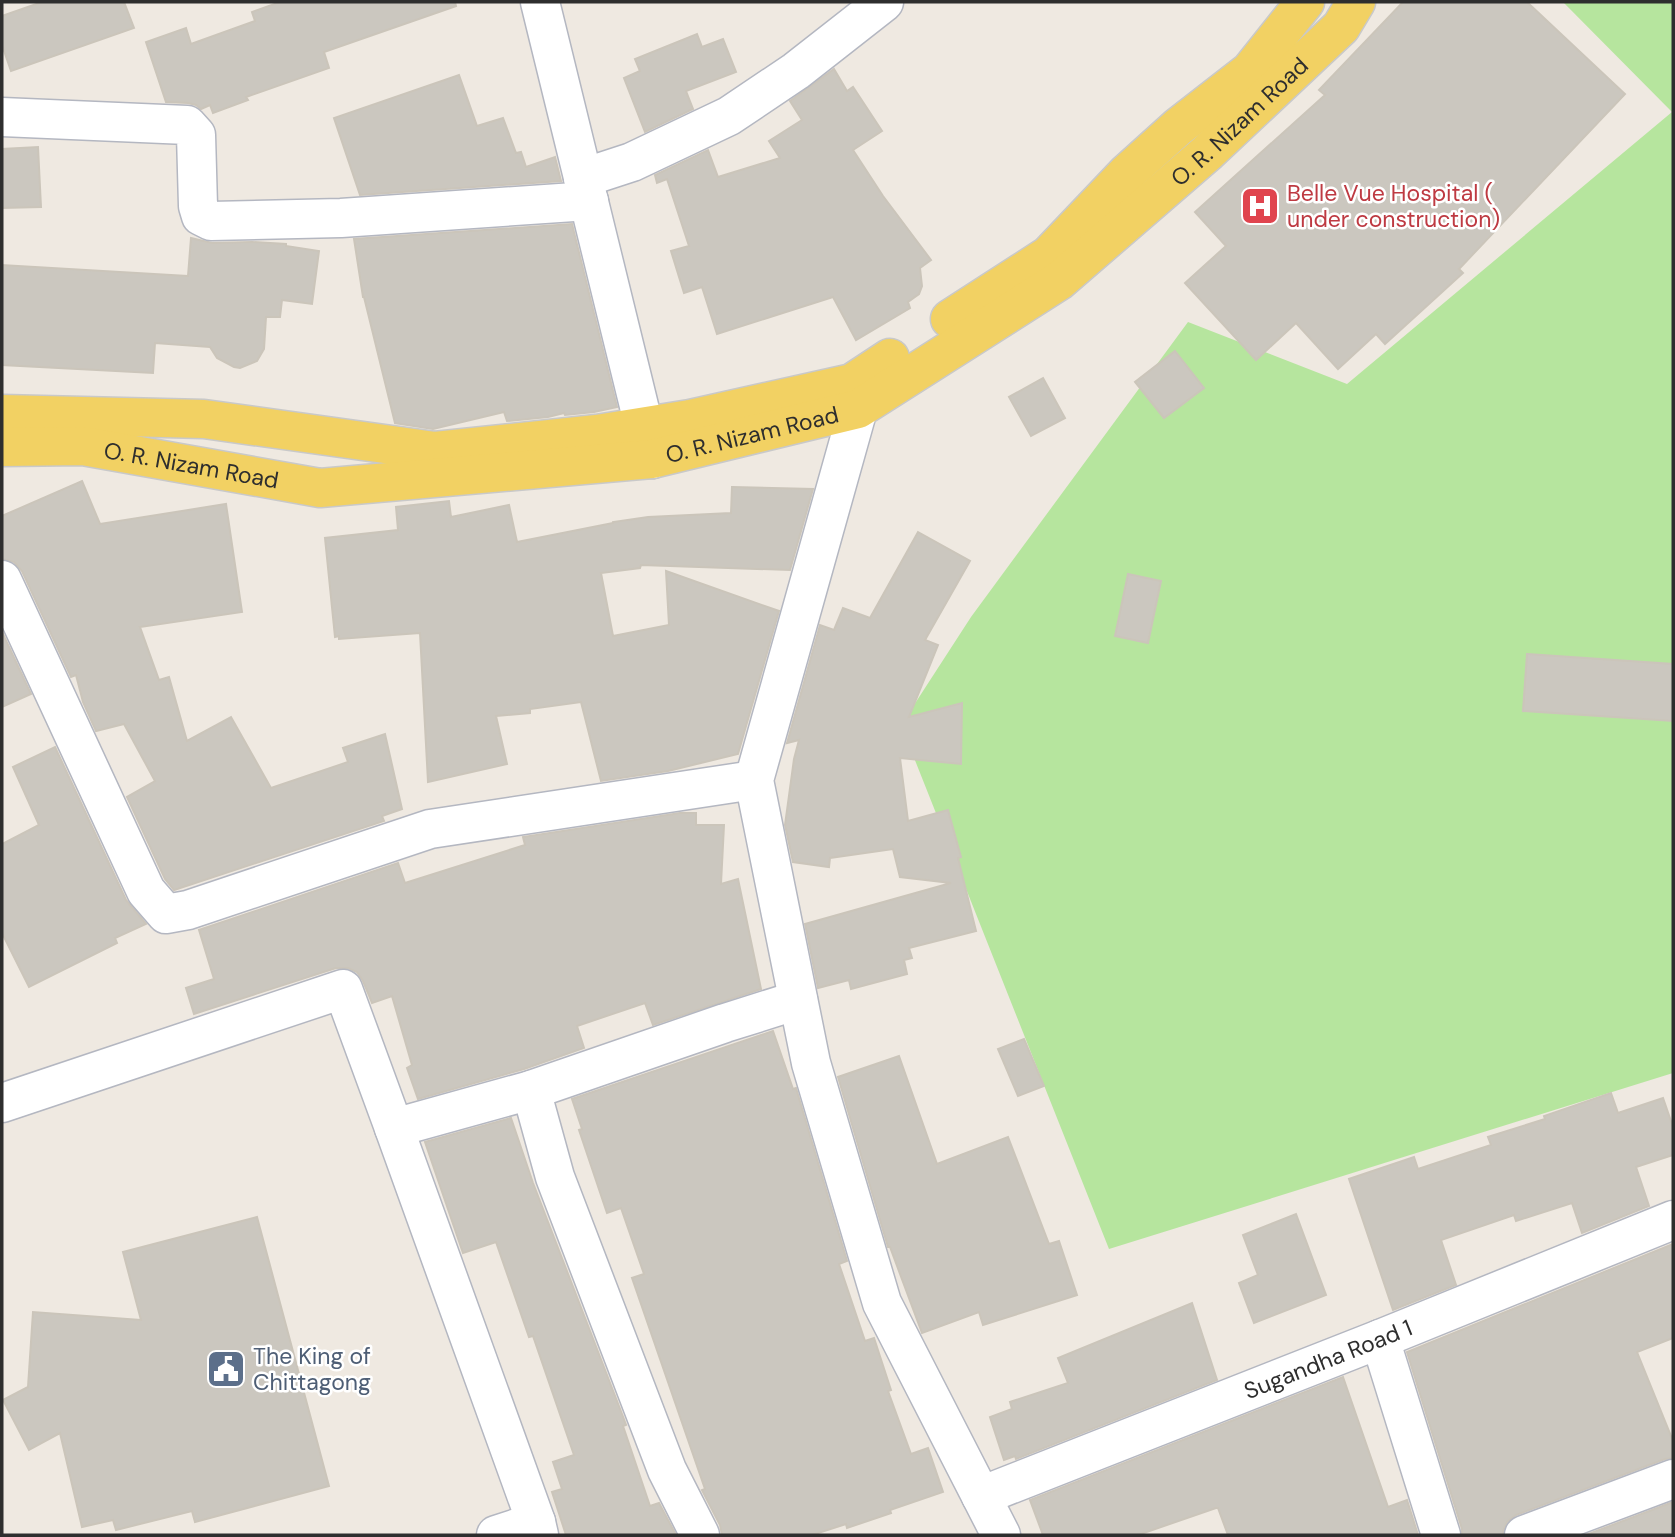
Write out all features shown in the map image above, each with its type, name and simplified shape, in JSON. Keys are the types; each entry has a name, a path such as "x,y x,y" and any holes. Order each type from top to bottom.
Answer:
{"main road":[{"path":"2,414 204,419 435,451 597,434 648,442 690,419 852,383 1049,255 1127,173 1178,127 1250,71 1305,2"},
{"name":"O. R. Nizam Road","path":"2,447 83,446 320,488 648,442 858,409 1059,281 1207,153 1341,27 1356,2"}],"street":[{"path":"540,2 648,442"},
{"path":"2,117 187,125 195,135 198,206 201,216 211,221 341,218 586,189 632,162 729,116 796,71 884,2"},
{"path":"858,409 754,780 811,1063 882,1303 1001,1535"},
{"path":"2,580 146,891 166,914 188,910 430,829 754,780"},
{"path":"2,1103 343,989 537,1529 496,1535"},
{"path":"394,1128 531,1090 798,1000"},
{"path":"531,1090 555,1177 667,1470 700,1535"},
{"name":"Sugandha Road 1","path":"981,1496 1673,1220"},
{"path":"1380,1339 1441,1535"},
{"path":"1524,1535 1673,1479"}],"green space":[{"path":"1563,2 1673,2 1673,1073 1109,1249 901,725 971,617 1188,322 1347,384 1672,112"}],"building":[{"path":"42,2 124,2 134,28 11,71 2,45 2,16"},
{"path":"280,2 455,2 456,6 324,52 329,68 246,97 248,100 213,113 210,105 201,109 188,103 166,102 146,42 186,28 191,44 255,21 252,12"},
{"path":"1403,2 1527,2 1625,94 1459,269 1463,273 1385,344 1376,334 1338,369 1296,323 1256,360 1185,283 1226,246 1195,212 1325,95 1319,90"},
{"path":"697,34 702,47 723,39 736,72 686,91 693,109 645,132 624,78 640,71 635,59"},
{"path":"834,69 847,91 853,87 882,131 853,150 883,196 931,260 920,268 922,286 919,294 908,302 910,308 856,340 833,297 717,334 702,287 684,293 671,251 689,246 667,179 657,183 655,175 708,150 718,177 780,158 769,141 802,120 790,101"},
{"path":"459,75 477,126 503,118 516,153 521,152 526,167 555,157 561,181 360,195 334,118"},
{"path":"38,147 41,207 2,208 2,149"},
{"path":"572,224 617,407 507,421 504,412 433,429 395,423 363,297 354,239"},
{"path":"191,238 212,243 286,244 319,251 312,304 282,300 280,317 266,317 264,349 257,361 240,368 234,367 217,358 210,347 155,343 153,373 2,365 2,265 188,276"},
{"path":"1175,351 1204,388 1164,418 1135,382"},
{"path":"1043,378 1065,418 1031,436 1009,397"},
{"path":"82,481 100,524 226,504 242,612 140,627 159,680 169,677 187,741 231,717 271,788 348,762 343,748 385,734 402,809 382,816 384,821 174,890 165,879 127,797 155,781 124,724 96,731 83,702 76,675 71,677 22,571 14,562 2,559 2,516"},
{"path":"732,487 813,489 790,570 641,565 640,568 601,573 613,636 669,625 666,571 779,611 738,754 668,771 601,781 581,702 530,709 530,713 496,716 507,764 428,782 420,633 339,639 339,636 335,637 325,538 398,530 396,507 449,501 451,517 509,505 517,542 648,517 731,513"},
{"path":"918,532 970,561 925,640 938,645 909,717 962,703 961,764 900,758 908,821 948,810 976,931 909,948 912,958 904,960 907,974 851,989 849,980 818,988 805,924 951,883 900,877 893,849 830,858 829,867 793,862 785,825 799,740 787,743 820,625 834,630 843,608 870,618"},
{"path":"1128,574 1161,581 1148,643 1115,636"},
{"path":"2,632 31,694 2,707"},
{"path":"1527,654 1673,664 1673,721 1523,711"},
{"path":"55,747 126,900 146,924 115,938 117,943 29,987 2,933 2,844 39,825 13,767"},
{"path":"680,813 696,813 696,825 724,825 721,884 738,879 761,989 653,1025 645,1003 577,1026 584,1048 524,1069 418,1099 407,1068 412,1065 392,996 372,1003 357,972 348,968 336,968 194,1014 186,988 214,979 199,930 398,863 405,883 525,845 523,837"},
{"path":"773,1031 793,1089 796,1088 847,1261 839,1264 865,1341 874,1338 891,1390 888,1391 911,1454 928,1448 943,1492 847,1528 846,1524 812,1535 722,1535 720,1525 702,1490 705,1489 632,1278 644,1274 621,1208 607,1213 579,1130 582,1129 572,1099"},
{"path":"1024,1039 1044,1086 1018,1096 998,1049"},
{"path":"899,1056 937,1164 1008,1137 1049,1244 1059,1241 1077,1295 983,1325 979,1312 922,1333 888,1247 838,1077"},
{"path":"1611,1093 1618,1113 1663,1098 1673,1127 1673,1155 1636,1167 1649,1206 1582,1233 1572,1203 1516,1221 1514,1215 1441,1240 1456,1285 1393,1310 1349,1179 1414,1157 1418,1169 1491,1145 1488,1137 1545,1119 1544,1116"},
{"path":"511,1118 533,1183 626,1425 623,1426 650,1506 659,1503 676,1535 566,1535 552,1492 562,1489 553,1462 574,1455 533,1336 529,1337 496,1242 463,1253 425,1142"},
{"path":"1296,1214 1326,1295 1254,1323 1239,1283 1258,1275 1243,1235"},
{"name":"The King of Chittagong","path":"257,1217 329,1486 195,1522 192,1511 116,1530 113,1520 82,1527 60,1433 29,1450 3,1400 28,1387 33,1312 141,1320 123,1252"},
{"path":"1673,1244 1673,1338 1637,1352 1673,1441 1673,1458 1516,1515 1507,1522 1503,1535 1462,1535 1407,1352"},
{"path":"1192,1303 1217,1380 1016,1459 1015,1456 1004,1460 990,1417 1012,1409 1010,1402 1068,1383 1058,1358"},
{"path":"1343,1377 1388,1507 1407,1500 1418,1535 1228,1535 1216,1508 1138,1535 1043,1535 1030,1500"},
{"path":"1673,1502 1673,1535 1586,1535"}],"place":[{"name":"Belle Vue Hospital ( under construction)","path":"1260,206"},
{"name":"The King of Chittagong","path":"226,1369"}]}
